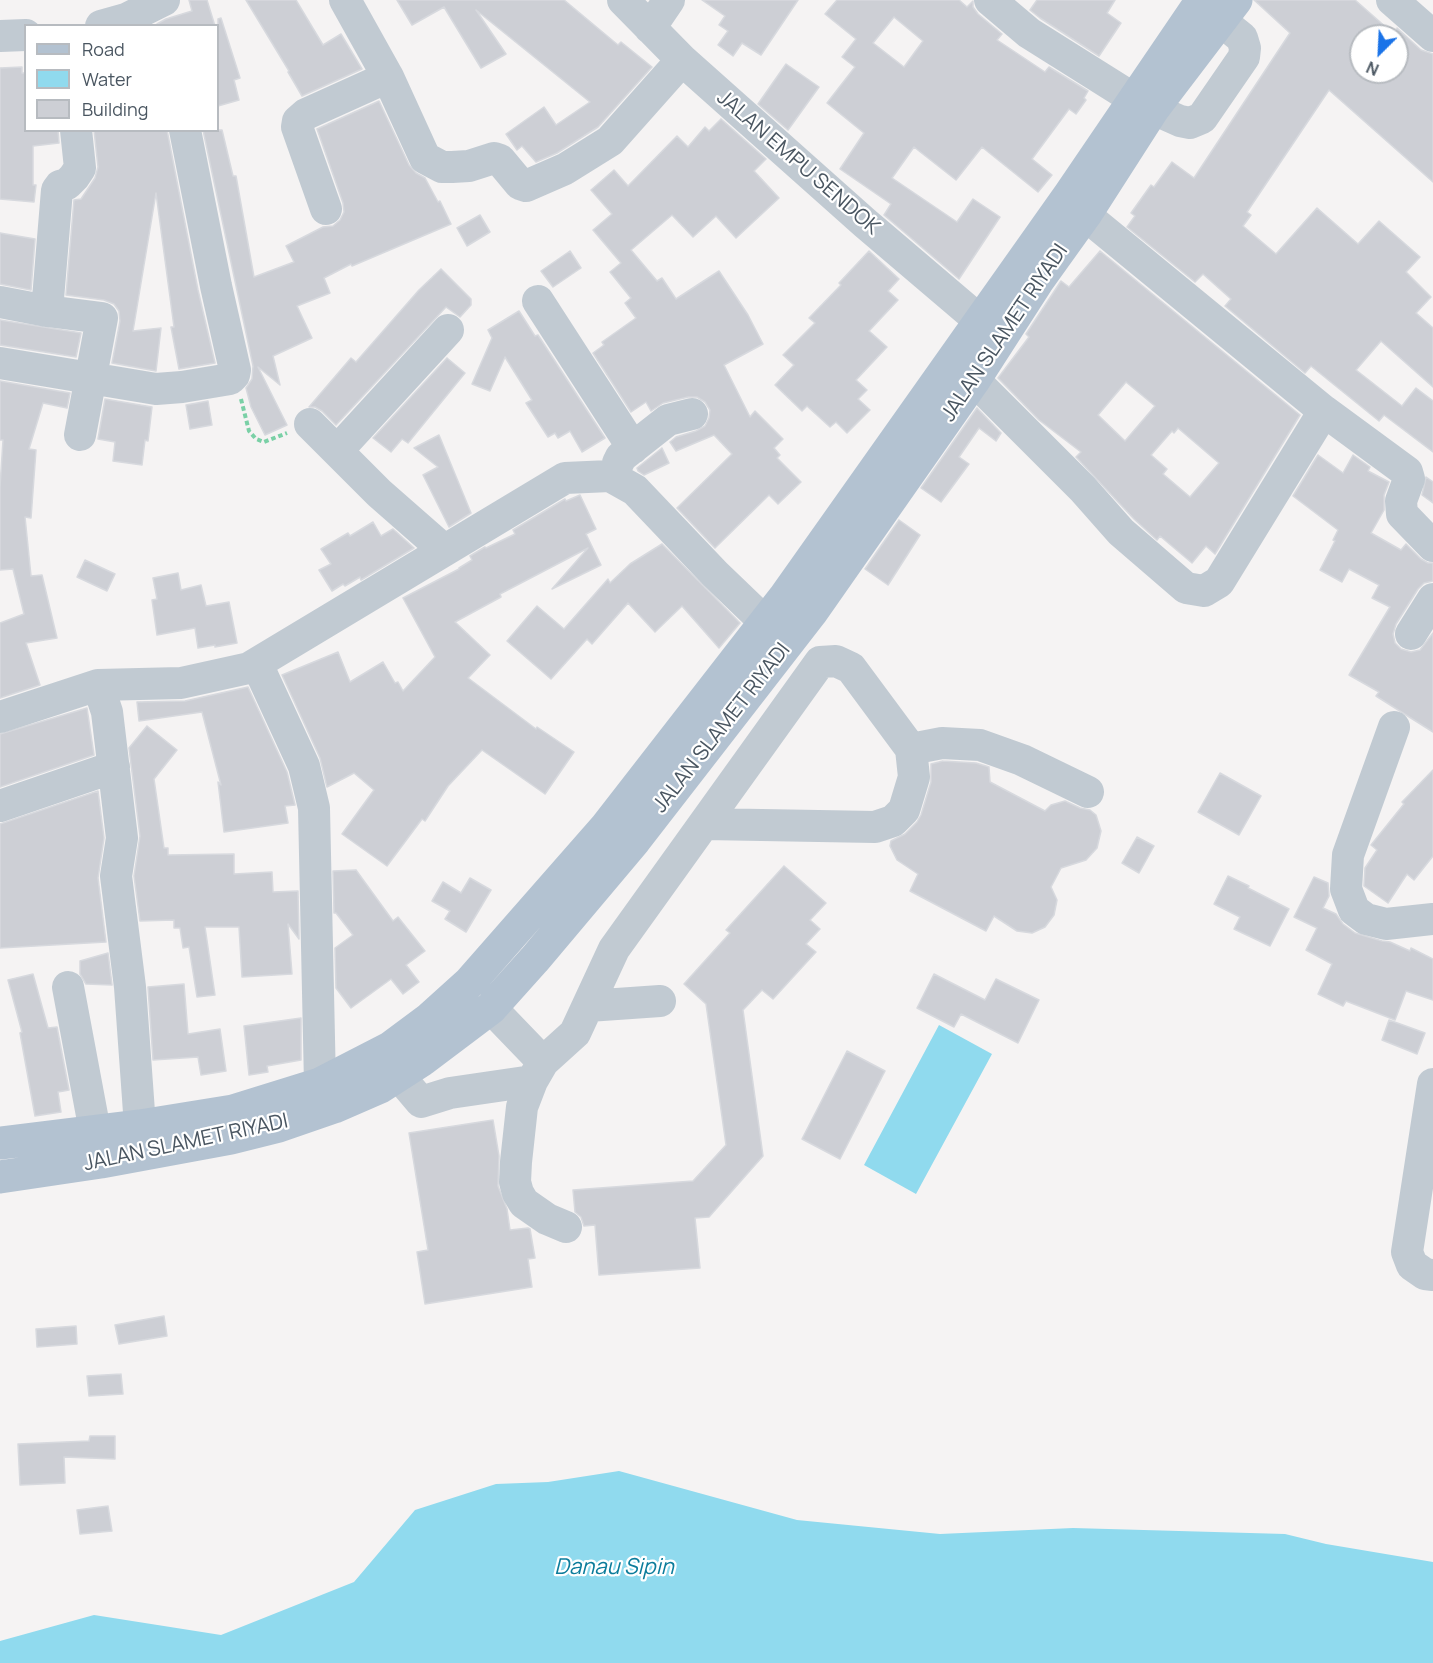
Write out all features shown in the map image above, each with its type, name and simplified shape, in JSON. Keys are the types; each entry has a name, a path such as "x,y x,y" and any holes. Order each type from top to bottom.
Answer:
{"main road":[{"name":"JALAN SLAMET RIYADI","path":"0,1143 98,1147 231,1138 279,1126 344,1103 380,1087 422,1060 490,1008 636,840 733,717 787,611 979,320 1070,194 1220,7"},
{"name":"JALAN SLAMET RIYADI","path":"0,1177 98,1147 140,1126 233,1111 320,1084 390,1048 429,1019 470,982 606,827 704,700 787,611 974,380 1037,282 1085,215 1143,104"}],"street":[{"path":"345,0 388,77 425,158 441,166 452,168 469,166 494,158 509,168 520,184 530,186 565,169 610,141 682,60"},
{"name":"JALAN EMPU SENDOK","path":"623,0 682,60 865,223 979,320"},
{"path":"650,27 669,0"},
{"path":"990,0 1029,33 1143,104 1180,121 1190,123 1202,118 1244,57 1245,48 1242,39 1220,7"},
{"path":"1392,0 1433,36"},
{"path":"108,24 159,11"},
{"path":"0,36 24,35"},
{"path":"326,209 297,127 297,121 306,114 388,77"},
{"path":"47,310 57,190 74,177 80,168 76,132"},
{"path":"0,363 156,388 182,387 230,379 234,375 235,370 185,132"},
{"path":"1085,215 1324,411 1407,472 1409,479 1401,501 1402,514 1433,546"},
{"path":"538,301 633,448"},
{"path":"0,302 102,318 80,435"},
{"path":"337,451 448,330"},
{"path":"974,380 1061,466 1121,532 1186,588 1203,591 1219,582 1324,411"},
{"path":"610,476 621,457 668,420 692,414"},
{"path":"310,424 379,493 444,550"},
{"path":"0,717 98,685 181,683 249,669 565,478 610,476 635,490 716,574 787,611"},
{"path":"1411,634 1433,599"},
{"path":"566,1227 547,1219 524,1203 515,1182 522,1107 537,1071 575,1033 614,949 820,662 836,661 851,668 911,749 914,777 904,810 892,821 875,827 705,824"},
{"path":"257,664 304,766 314,808 320,1084"},
{"path":"98,685 107,712 122,838 116,876 130,987 140,1126"},
{"path":"704,700 733,717 761,744"},
{"path":"1394,727 1348,855 1346,889 1354,910 1366,919 1386,924 1433,919"},
{"path":"911,749 942,743 980,745 1022,760 1088,792"},
{"path":"0,806 114,767"},
{"path":"68,987 98,1147"},
{"path":"588,1006 660,1001"},
{"path":"490,1008 537,1071"},
{"path":"399,1076 421,1102 537,1071"},
{"path":"1433,1084 1407,1252 1412,1265 1417,1270 1433,1275"}],"path":[{"path":"234,375 249,430 255,439 264,442 310,424"}],"water":[{"path":"939,1025 992,1054 916,1194 864,1165"},
{"name":"Danau Sipin","path":"619,1471 797,1520 940,1534 1073,1528 1285,1534 1326,1544 1433,1562 1433,1663 0,1663 0,1641 94,1615 221,1635 354,1582 415,1510 496,1484 548,1482"}],"building":[{"path":"189,0 207,0 214,24 157,24 166,19 192,11"},
{"path":"246,0 296,0 323,45 341,34 362,69 302,96"},
{"path":"397,0 564,0 618,45 621,42 652,67 598,127 557,153 536,162 522,146 517,150 506,134 544,107 556,125 590,102 476,10 506,54 481,68 444,7 412,25"},
{"path":"702,0 798,0 761,55 742,43 733,56 718,45 728,31 719,25 725,16"},
{"path":"837,0 959,0 967,7 973,1 973,7 978,14 1002,34 997,40 1045,72 1049,67 1088,91 1084,98 1086,100 1076,114 1069,109 1032,159 1052,175 1038,192 982,147 956,180 914,147 892,178 957,222 973,199 1000,217 959,279 884,215 891,204 840,169 864,133 827,103 855,67 842,57 856,39 825,14","holes":["894,17 923,41 904,67 873,43"]},
{"path":"1037,0 1115,0 1107,13 1121,23 1099,56 1030,10"},
{"path":"1254,0 1355,0 1382,24 1349,24 1349,84 1409,84 1409,39 1421,50 1433,54 1433,182 1329,90 1247,212 1251,215 1243,226 1276,254 1317,208 1358,244 1379,221 1420,257 1406,272 1431,297 1416,313 1433,328 1433,387 1381,341 1356,370 1402,406 1416,388 1433,401 1433,452 1384,415 1379,421 1311,366 1305,373 1225,306 1231,299 1203,274 1195,282 1127,227 1135,216 1131,213 1151,185 1154,187 1172,162 1194,178 1290,33"},
{"path":"221,18 240,78 234,80 239,100 219,106 219,24 218,19"},
{"path":"786,64 819,87 788,130 758,104"},
{"path":"22,67 22,73 24,73 24,132 58,132 59,143 33,146 33,185 36,185 34,202 0,199 0,68"},
{"path":"379,101 409,165 425,178 451,224 352,266 351,264 324,278 330,293 297,306 312,338 273,356 280,385 258,367 287,425 265,435 251,407 246,388 252,379 253,366 203,132 222,130 233,176 236,176 254,277 294,262 286,246 323,227 333,226 344,212 343,203 317,129"},
{"path":"721,119 766,159 754,171 779,198 736,238 716,216 693,237 672,215 631,250 657,281 662,278 676,299 719,271 748,315 763,344 724,365 750,417 755,411 783,439 774,448 780,455 777,458 801,482 778,504 769,495 715,548 677,508 732,454 714,435 676,451 670,442 676,437 705,426 710,410 705,402 697,397 688,397 663,403 651,411 646,402 631,412 593,353 604,345 602,342 636,318 625,303 631,298 610,272 621,263 593,230 612,214 591,190 614,170 628,186 677,136 688,147 705,127 709,131"},
{"path":"94,132 167,132 198,290 215,363 179,369 171,327 174,327 156,193 133,331 161,328 156,371 112,363 120,321 119,311 114,304 104,300 66,295 74,200 81,199 95,178 98,167"},
{"path":"480,215 490,232 467,246 457,228"},
{"path":"0,233 35,239 31,290 0,284"},
{"path":"570,251 581,268 553,287 541,271"},
{"path":"869,251 899,279 888,291 898,300 869,331 887,347 856,380 867,390 858,399 870,410 847,433 836,422 830,427 807,406 802,411 775,385 794,365 783,355 815,323 809,318 841,285 839,283"},
{"path":"1100,251 1300,415 1215,554 1206,546 1192,563 1160,536 1157,540 1076,457 1081,452 1039,420 998,378 1029,337 1026,334 1061,281 1069,287","holes":["1126,382 1155,406 1125,441 1098,415","1178,428 1219,463 1190,497 1163,474 1167,469 1151,455 1172,431 1174,433"]},
{"path":"441,269 471,299 471,305 460,317 446,307 336,425 322,411 309,407 351,358 356,362 419,290"},
{"path":"519,311 535,336 538,335 605,438 582,452 570,431 558,438 555,433 548,437 526,403 532,400 505,357 490,391 472,384 492,338 488,330"},
{"path":"0,320 81,333 76,357 0,345"},
{"path":"447,358 465,373 408,443 402,439 391,452 373,438"},
{"path":"0,381 70,393 67,408 43,403 29,449 36,450 31,518 25,517 31,576 42,575 57,638 26,643 40,685 0,698 0,623 24,614 13,569 0,570 0,487 3,440 0,440"},
{"path":"105,399 152,407 148,441 145,440 142,465 113,461 115,442 98,439"},
{"path":"208,401 212,425 190,429 186,405"},
{"path":"977,408 1001,433 996,441 979,428 959,457 969,464 941,502 921,488"},
{"path":"439,435 471,513 449,527 423,475 438,467 414,448"},
{"path":"662,448 669,463 644,475 638,471 637,468"},
{"path":"1318,455 1343,473 1353,455 1370,467 1368,471 1389,482 1384,495 1384,510 1371,533 1401,550 1406,544 1421,559 1433,563 1433,581 1424,583 1418,589 1396,624 1393,634 1395,643 1401,649 1411,652 1420,650 1433,633 1433,732 1376,696 1379,692 1349,675 1390,607 1372,598 1379,585 1349,569 1342,582 1320,570 1338,530 1293,496"},
{"path":"1426,477 1433,482 1433,503 1422,495"},
{"path":"580,495 596,529 586,534 601,565 552,589 588,548 500,594 501,597 455,622 490,655 468,678 536,729 537,727 574,752 545,794 482,750 448,786 425,821 422,819 387,866 342,834 374,790 354,773 327,787 320,758 282,675 338,652 350,682 383,662 395,683 398,682 403,691 435,657 403,598 459,569 472,560 470,556 515,534 513,530 565,499 566,501"},
{"path":"899,520 920,535 888,585 865,569"},
{"path":"373,522 381,536 393,529 414,548 361,580 360,577 332,591 319,570 331,564 321,549 348,533 350,536"},
{"path":"662,544 740,623 719,648 682,606 655,632 628,603 592,644 587,639 551,679 507,641 537,606 564,629 608,579 610,583 630,564"},
{"path":"85,560 115,574 107,591 77,577"},
{"path":"178,573 181,590 201,585 206,606 229,602 237,643 198,648 195,628 157,635 152,600 157,599 153,578"},
{"path":"248,687 287,772 295,805 285,806 288,823 224,832 218,782 221,785 202,712 139,721 137,702 185,701"},
{"path":"87,708 94,755 0,787 0,734"},
{"path":"147,726 177,750 154,779 164,848 168,848 168,855 234,854 234,874 272,872 273,892 298,891 299,939 288,924 292,974 242,977 239,927 205,927 215,995 197,997 189,947 183,948 180,928 174,928 174,920 140,921 134,876 140,836 129,748"},
{"path":"943,761 976,763 989,767 990,782 1045,811 1051,805 1065,801 1090,810 1096,815 1101,831 1097,848 1086,860 1061,868 1051,887 1057,900 1054,915 1045,927 1032,933 1017,931 994,916 986,931 910,891 918,874 897,860 890,846 891,841 905,834 917,822 931,782 931,764"},
{"path":"1433,770 1433,856 1414,880 1407,874 1388,903 1364,886 1365,868 1377,850 1371,845 1404,804 1402,802"},
{"path":"1220,773 1261,796 1239,835 1198,812"},
{"path":"98,791 104,838 98,878 106,942 0,948 0,824"},
{"path":"1137,837 1154,846 1139,873 1122,863"},
{"path":"784,866 826,903 810,920 820,929 806,944 816,952 773,999 762,990 743,1010 763,1156 709,1217 695,1218 700,1268 599,1275 595,1225 584,1226 581,1217 575,1212 573,1190 693,1181 726,1145 706,1004 684,984 730,933 726,930"},
{"path":"356,870 393,921 398,917 425,951 406,965 419,982 403,994 391,979 351,1008 336,988 335,948 353,935 334,913 333,871"},
{"path":"1228,876 1289,909 1270,946 1234,929 1240,917 1214,904"},
{"path":"1314,877 1328,883 1329,896 1323,908 1336,914 1343,924 1355,933 1390,942 1410,951 1411,948 1433,959 1433,1000 1406,991 1395,1020 1346,1001 1343,1006 1318,994 1332,964 1306,950 1317,928 1294,917"},
{"path":"470,878 491,890 466,932 445,919 450,911 432,901 443,882 461,893"},
{"path":"108,953 112,985 86,984 80,974 80,961"},
{"path":"33,974 48,1028 57,1027 69,1090 58,1092 61,1112 35,1116 20,1033 22,1032 8,980"},
{"path":"934,974 985,1000 996,979 1039,1000 1018,1043 961,1014 954,1027 917,1008"},
{"path":"184,984 188,1034 220,1029 226,1071 201,1075 198,1057 153,1060 148,987"},
{"path":"301,1018 301,1060 267,1066 268,1072 249,1075 244,1026"},
{"path":"1389,1020 1425,1033 1417,1054 1382,1040"},
{"path":"847,1051 885,1071 840,1159 802,1139"},
{"path":"493,1120 499,1156 498,1186 507,1209 510,1230 530,1229 535,1258 528,1259 532,1287 425,1304 417,1252 428,1250 409,1133"},
{"path":"164,1316 167,1336 119,1344 115,1325"},
{"path":"76,1326 77,1344 37,1347 36,1329"},
{"path":"121,1374 123,1394 89,1396 87,1376"},
{"path":"90,1436 115,1436 115,1459 64,1457 65,1483 20,1485 18,1444 89,1441"},
{"path":"108,1506 112,1531 80,1534 77,1510"}]}
